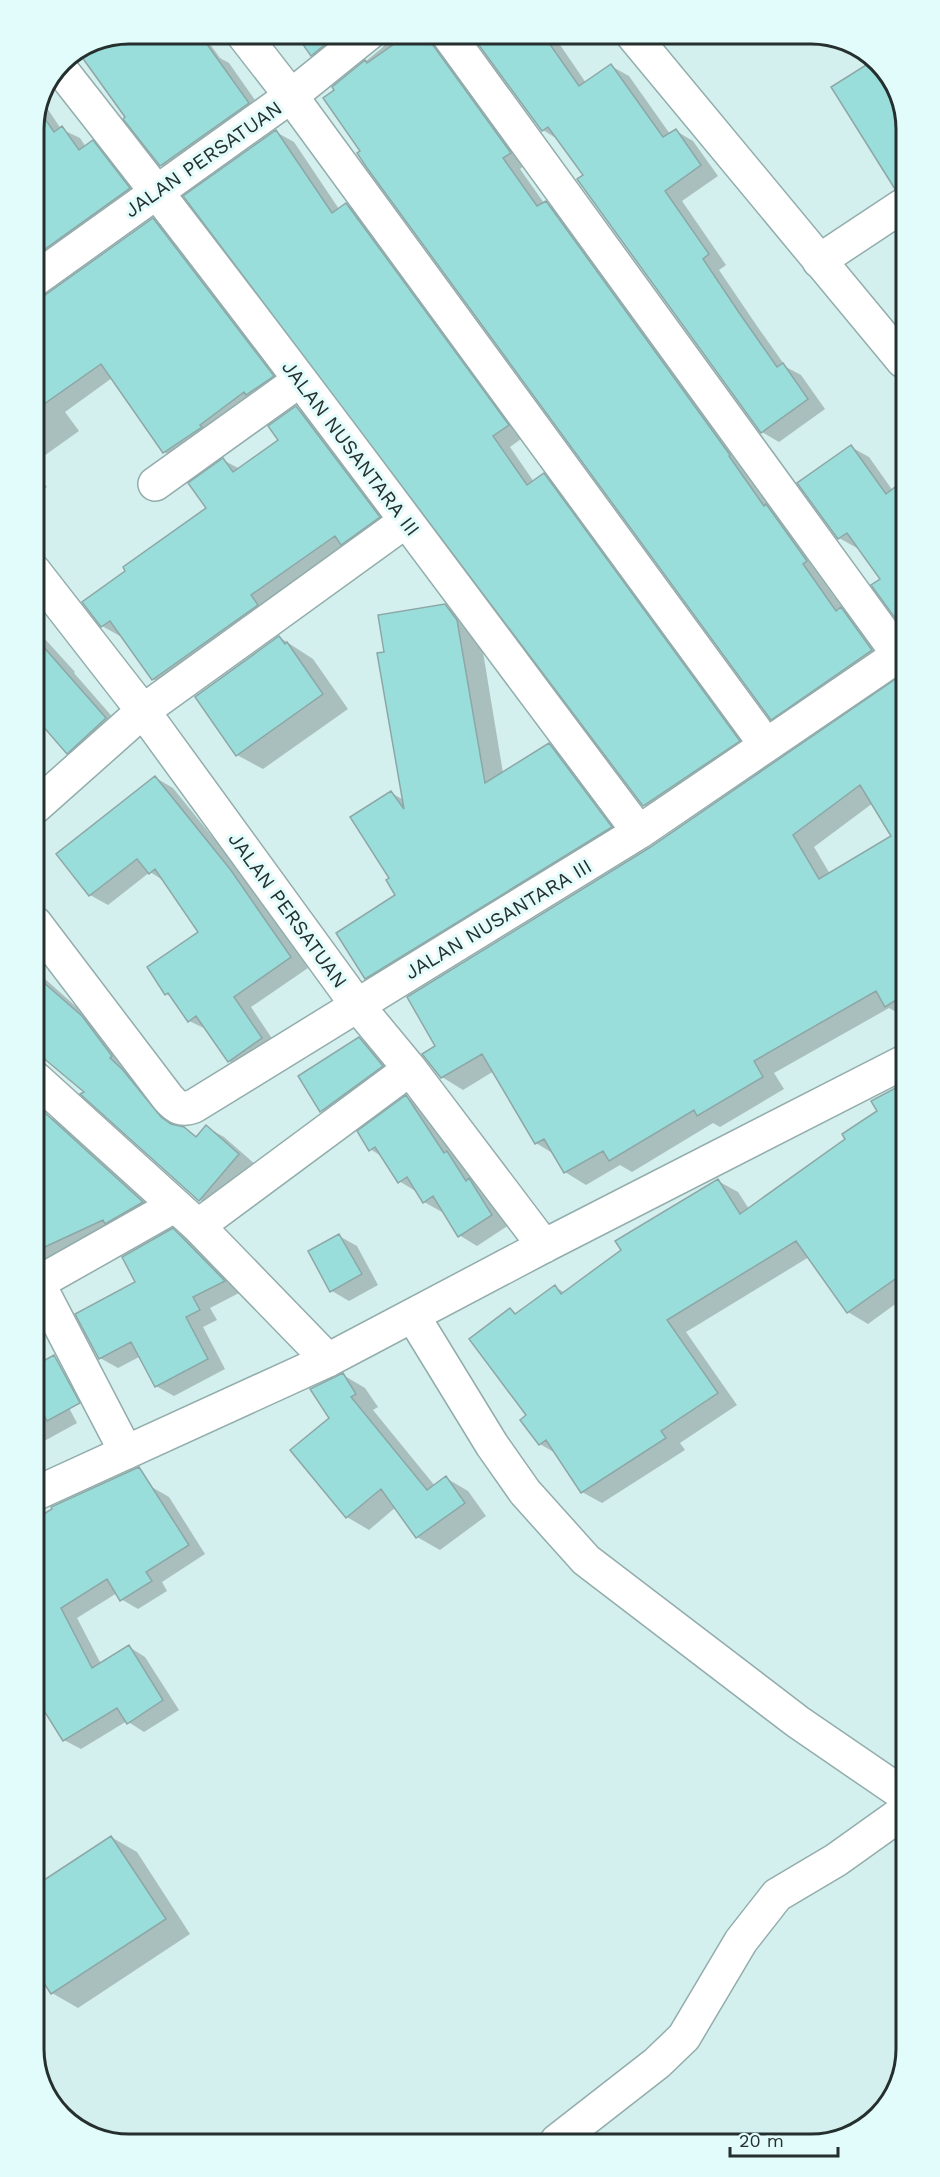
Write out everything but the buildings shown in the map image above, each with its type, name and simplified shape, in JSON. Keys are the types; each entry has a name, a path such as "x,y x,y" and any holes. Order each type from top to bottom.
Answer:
{"street":[{"path":"251,44 766,745"},
{"name":"JALAN PERSATUAN","path":"44,273 291,96 355,44"},
{"name":"JALAN NUSANTARA III","path":"455,44 896,646"},
{"path":"640,44 896,353"},
{"name":"JALAN NUSANTARA III","path":"64,74 300,380 639,832"},
{"path":"819,261 896,210"},
{"path":"155,484 300,380"},
{"path":"44,799 143,711 406,521"},
{"name":"JALAN PERSATUAN","path":"44,584 143,711 357,1005 410,1069 544,1246"},
{"name":"JALAN NUSANTARA III","path":"44,935 177,1107 185,1109 194,1106 639,832 896,656"},
{"path":"44,1490 328,1360 544,1246 896,1066"},
{"path":"44,1280 186,1216 410,1069"},
{"path":"44,1090 186,1216 328,1360"},
{"path":"44,1296 126,1452"},
{"path":"412,1316 492,1445 525,1492 586,1560 798,1722 896,1789"},
{"path":"566,2134 657,2063 684,2037 741,1941 777,1895 836,1860 896,1817"}]}
